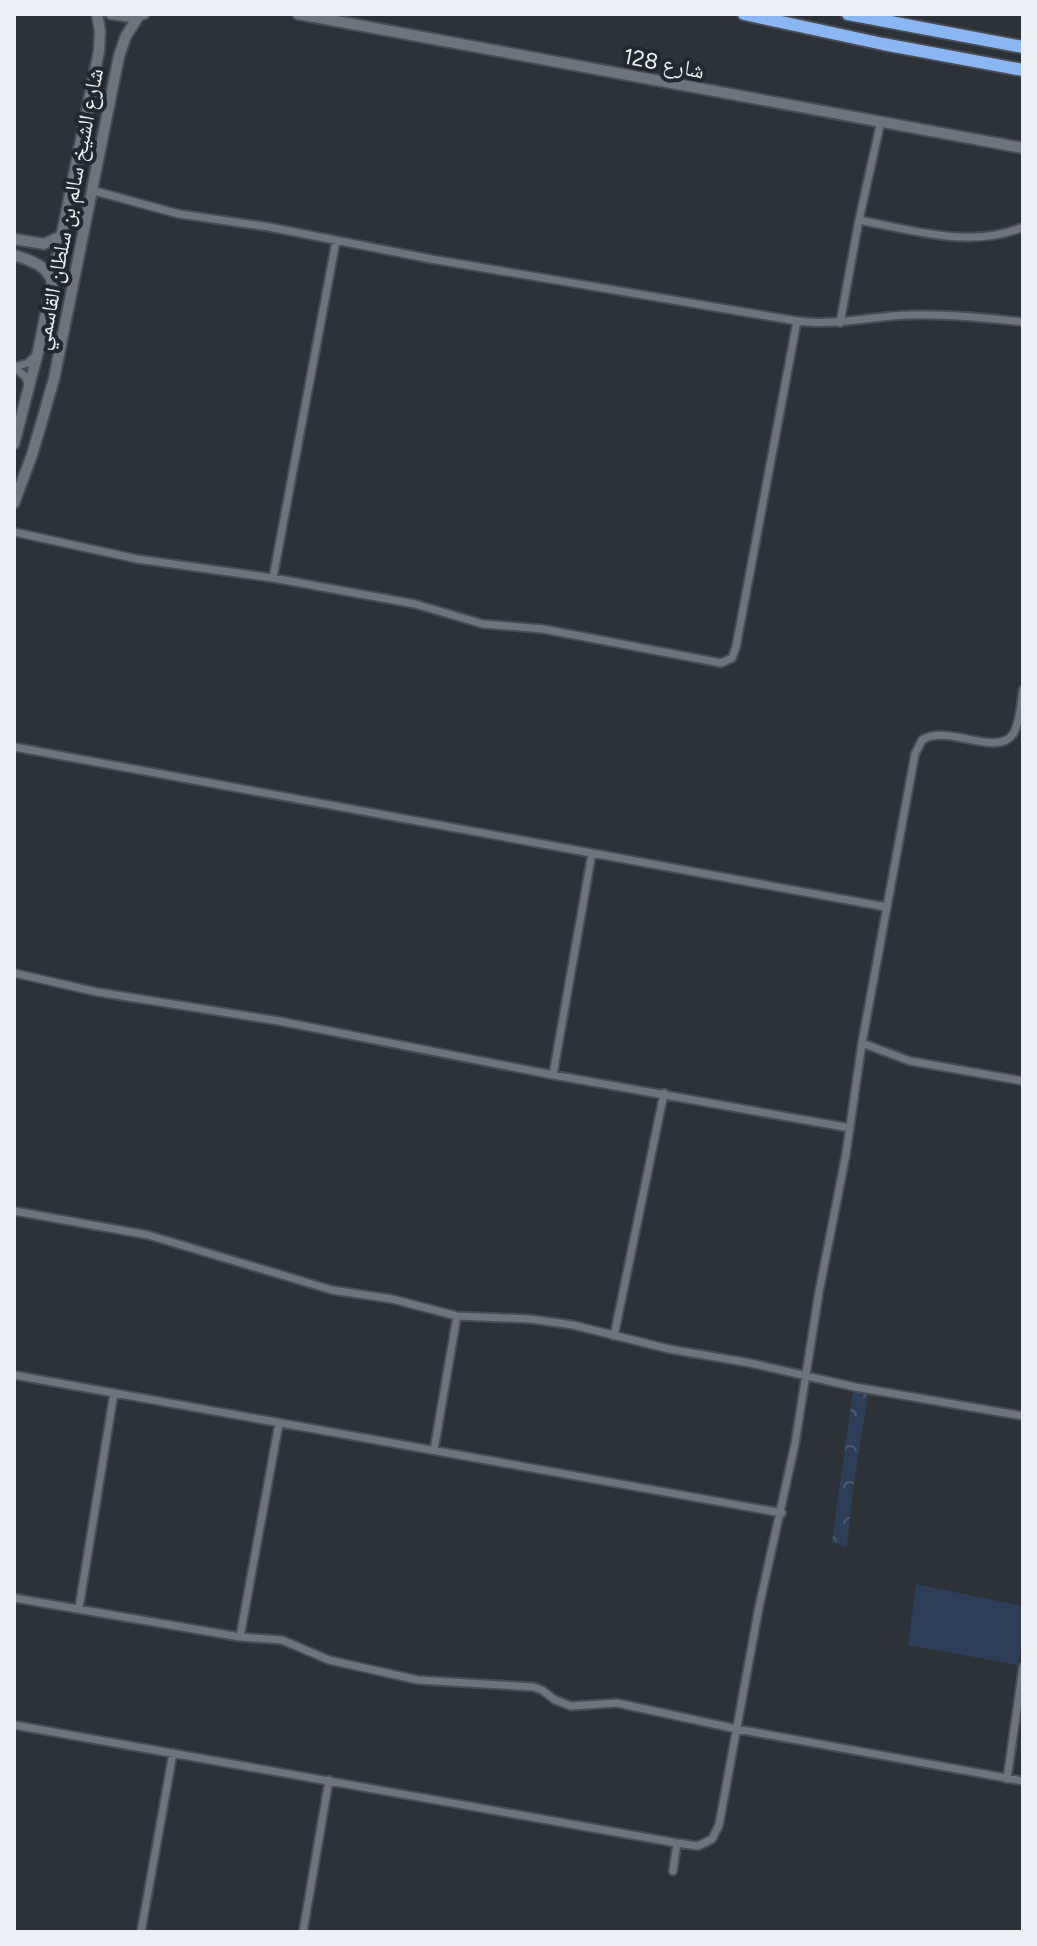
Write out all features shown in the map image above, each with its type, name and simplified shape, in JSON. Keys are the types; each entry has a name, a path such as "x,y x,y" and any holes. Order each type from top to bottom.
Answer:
{"highway":[{"path":"744,14 1023,70"},
{"path":"848,14 1023,47"}],"street":[{"name":"شارع الشيخ سالم بن سلطان القاسمي","path":"14,444 30,389 99,51 97,14"},
{"path":"111,14 141,15"},
{"name":"شارع 128","path":"298,14 1023,148"},
{"name":"شارع الشيخ سالم بن سلطان القاسمي","path":"14,503 54,379 119,56 126,36 141,15"},
{"path":"840,323 881,121"},
{"path":"91,190 179,214 797,321 840,323 883,316 940,315 1023,322"},
{"path":"859,220 967,238 995,236 1023,227"},
{"path":"20,240 44,244 61,236"},
{"path":"14,255 27,253 29,247 20,240"},
{"path":"273,578 336,241"},
{"path":"14,255 44,267 52,281"},
{"path":"14,532 137,559 273,578 415,604 483,624 543,629 715,663 727,661 732,658 736,647 797,321"},
{"path":"30,389 25,376 14,367 28,363 38,352"},
{"path":"14,1737 15,1725 698,1846 706,1844 717,1833 759,1607 782,1513 886,907 918,747 922,740 936,734 992,743 1006,741 1015,731 1023,690"},
{"path":"14,747 886,907"},
{"path":"553,1075 592,853"},
{"path":"14,973 97,992 413,1046 553,1075 850,1128"},
{"path":"862,1043 910,1061 1023,1081"},
{"path":"614,1336 664,1093"},
{"path":"14,1211 148,1235 227,1257 315,1287 392,1299 457,1316 551,1321 805,1377 1023,1416"},
{"path":"434,1450 457,1316"},
{"path":"14,1375 782,1513"},
{"path":"79,1608 114,1393"},
{"path":"240,1637 279,1423"},
{"path":"14,1598 240,1637 290,1642 329,1660 418,1680 533,1687 571,1706 617,1703 737,1729 1023,1781"},
{"path":"1007,1779 1023,1667"},
{"path":"141,1932 173,1753"},
{"path":"303,1932 329,1780"},
{"path":"673,1871 677,1843"}],"green space":[{"path":"853,1391 868,1394 847,1547 832,1542"},
{"path":"916,1584 1023,1606 1023,1638 1018,1665 908,1645"}]}
